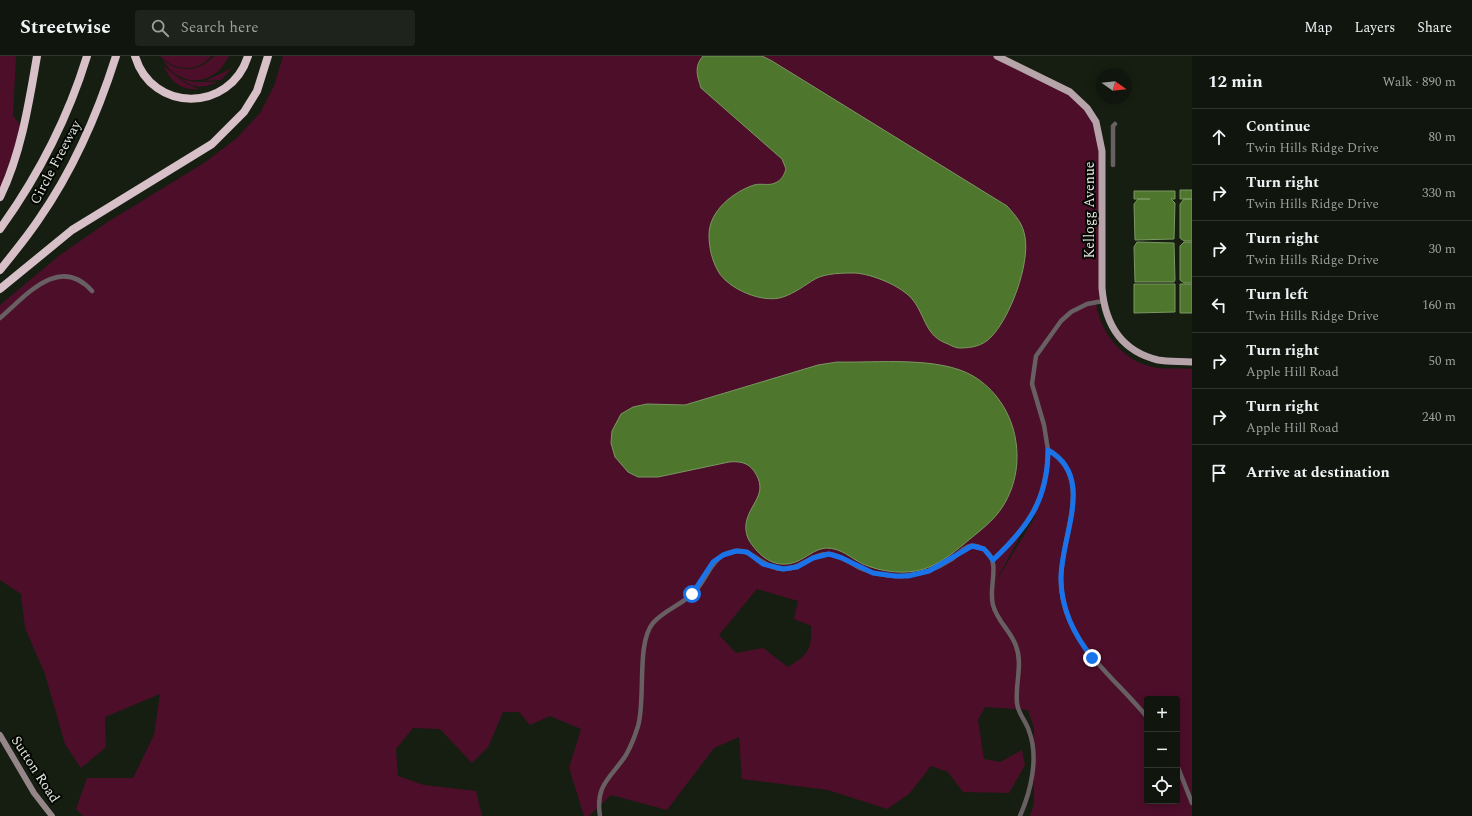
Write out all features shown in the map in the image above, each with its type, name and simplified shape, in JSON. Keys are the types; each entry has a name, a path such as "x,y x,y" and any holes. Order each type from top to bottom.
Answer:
{"highway":[{"name":"Circle Freeway","path":"0,229 26,191 52,143 74,95 87,56"},
{"name":"Circle Freeway","path":"0,270 39,219 60,186 91,123 116,56"},
{"path":"135,56 141,70 155,86 174,96 188,100 210,96 228,86 241,71 248,56"},
{"path":"0,289 72,230 212,144 244,112 257,91 268,56"},
{"path":"0,197 12,167 26,119 36,57"}],"main road":[{"name":"Kellogg Avenue","path":"997,56 1070,92 1087,108 1096,122 1102,151 1103,301 1106,316 1111,326 1130,347 1146,356 1158,360 1192,362"}],"street":[{"path":"1113,165 1114,124"},
{"path":"0,318 39,285 52,278 72,277 87,285 92,291"},
{"path":"1020,816 1032,774 1034,755 1030,732 1017,707 1018,652 1012,638 1000,622 991,599 993,560 1024,527 1037,506 1045,481 1048,450 1045,428 1032,384 1033,368 1036,356 1065,316 1079,307 1103,301"},
{"path":"1048,450 1062,459 1073,480 1074,496 1061,576 1063,600 1070,623 1082,645 1092,658 1144,714"},
{"path":"600,816 599,801 603,784 625,755 635,737 639,723 643,695 644,649 650,626 665,613 692,594 713,562 719,557 731,552 743,551 750,554 763,564 783,569 797,567 813,558 829,554 842,558 873,573 895,576 908,576 929,571 972,546 984,549 993,560"},
{"name":"Sutton Road","path":"0,735 34,793 52,816"},
{"path":"1178,768 1192,803"}],"shaded area":[{"path":"0,56 16,56 13,115 23,130 0,197"},
{"path":"160,56 211,56 200,65 186,68 172,65"},
{"path":"214,56 229,56 223,66 215,73 206,78 197,80 179,76 170,69 163,60 176,67 189,69 202,65"},
{"path":"283,56 997,56 1076,97 1099,132 1103,301 1096,303 1098,315 1116,346 1135,361 1158,368 1192,369 1192,816 1030,816 1034,803 1034,728 1028,710 985,707 978,720 984,759 1000,762 1022,750 1025,765 1009,793 963,792 948,772 931,766 909,794 887,809 828,790 742,779 739,737 714,748 667,810 611,795 589,816 584,816 569,768 581,729 550,716 530,725 519,712 503,712 488,747 472,763 440,729 413,728 396,749 398,776 424,785 476,791 482,816 83,816 76,809 87,778 133,778 154,735 160,694 105,717 106,747 81,768 65,744 45,674 25,628 21,594 0,580 0,305 60,255 106,223 204,163 237,138 260,113 274,86","holes":["1034,511 1035,517 998,578","757,589 798,601 794,619 811,626 811,641 807,651 800,659 788,667 763,648 736,653 719,635"]},
{"path":"703,56 762,56 1007,206 1019,220 1023,228 1026,248 1017,290 1005,317 991,337 981,344 964,348 958,348 940,341 930,331 917,306 908,295 902,290 878,278 862,274 829,274 815,279 792,293 775,299 756,297 738,289 723,278 716,267 710,249 709,235 713,218 718,210 738,192 754,185 775,183 782,177 786,169 782,159 701,88 697,68"},
{"path":"164,66 185,83 199,89 182,87 177,84 169,76"},
{"path":"232,68 221,80 205,81"},
{"path":"181,79 195,82 217,82 207,86 194,86"},
{"path":"1180,190 1192,190 1192,199 1180,199"},
{"path":"1134,191 1175,191 1175,199 1171,199 1175,203 1174,239 1135,240 1134,204 1138,199 1134,199"},
{"path":"1184,199 1192,199 1192,241 1184,241 1180,238 1180,204"},
{"path":"1137,242 1174,243 1174,282 1135,282 1134,247"},
{"path":"1184,242 1192,242 1192,283 1184,283 1180,280 1180,246"},
{"path":"1134,284 1175,284 1175,312 1134,313"},
{"path":"1180,284 1192,284 1192,313 1180,313"},
{"path":"837,362 926,363 959,370 973,376 988,387 1000,401 1009,417 1015,435 1017,453 1016,471 1011,489 1003,506 995,517 980,531 950,555 930,567 909,572 885,571 863,564 832,548 818,550 798,561 791,563 779,564 773,562 762,556 757,551 746,533 748,517 757,498 760,486 754,471 746,464 729,462 658,477 638,477 628,472 615,457 611,443 612,431 621,414 633,407 647,404 685,405 818,365"}],"route":[{"path":"692,594 704,579 713,562 723,555 736,551 747,552 763,564 783,569 797,567 819,555 837,555 852,564 873,573 895,576 908,576 929,571 952,559 964,549 972,546 984,549 993,560 1024,527 1037,506 1047,471 1048,450 1058,455 1062,459 1073,480 1074,496 1062,559 1061,586 1063,600 1070,623 1075,634 1092,658"}]}
